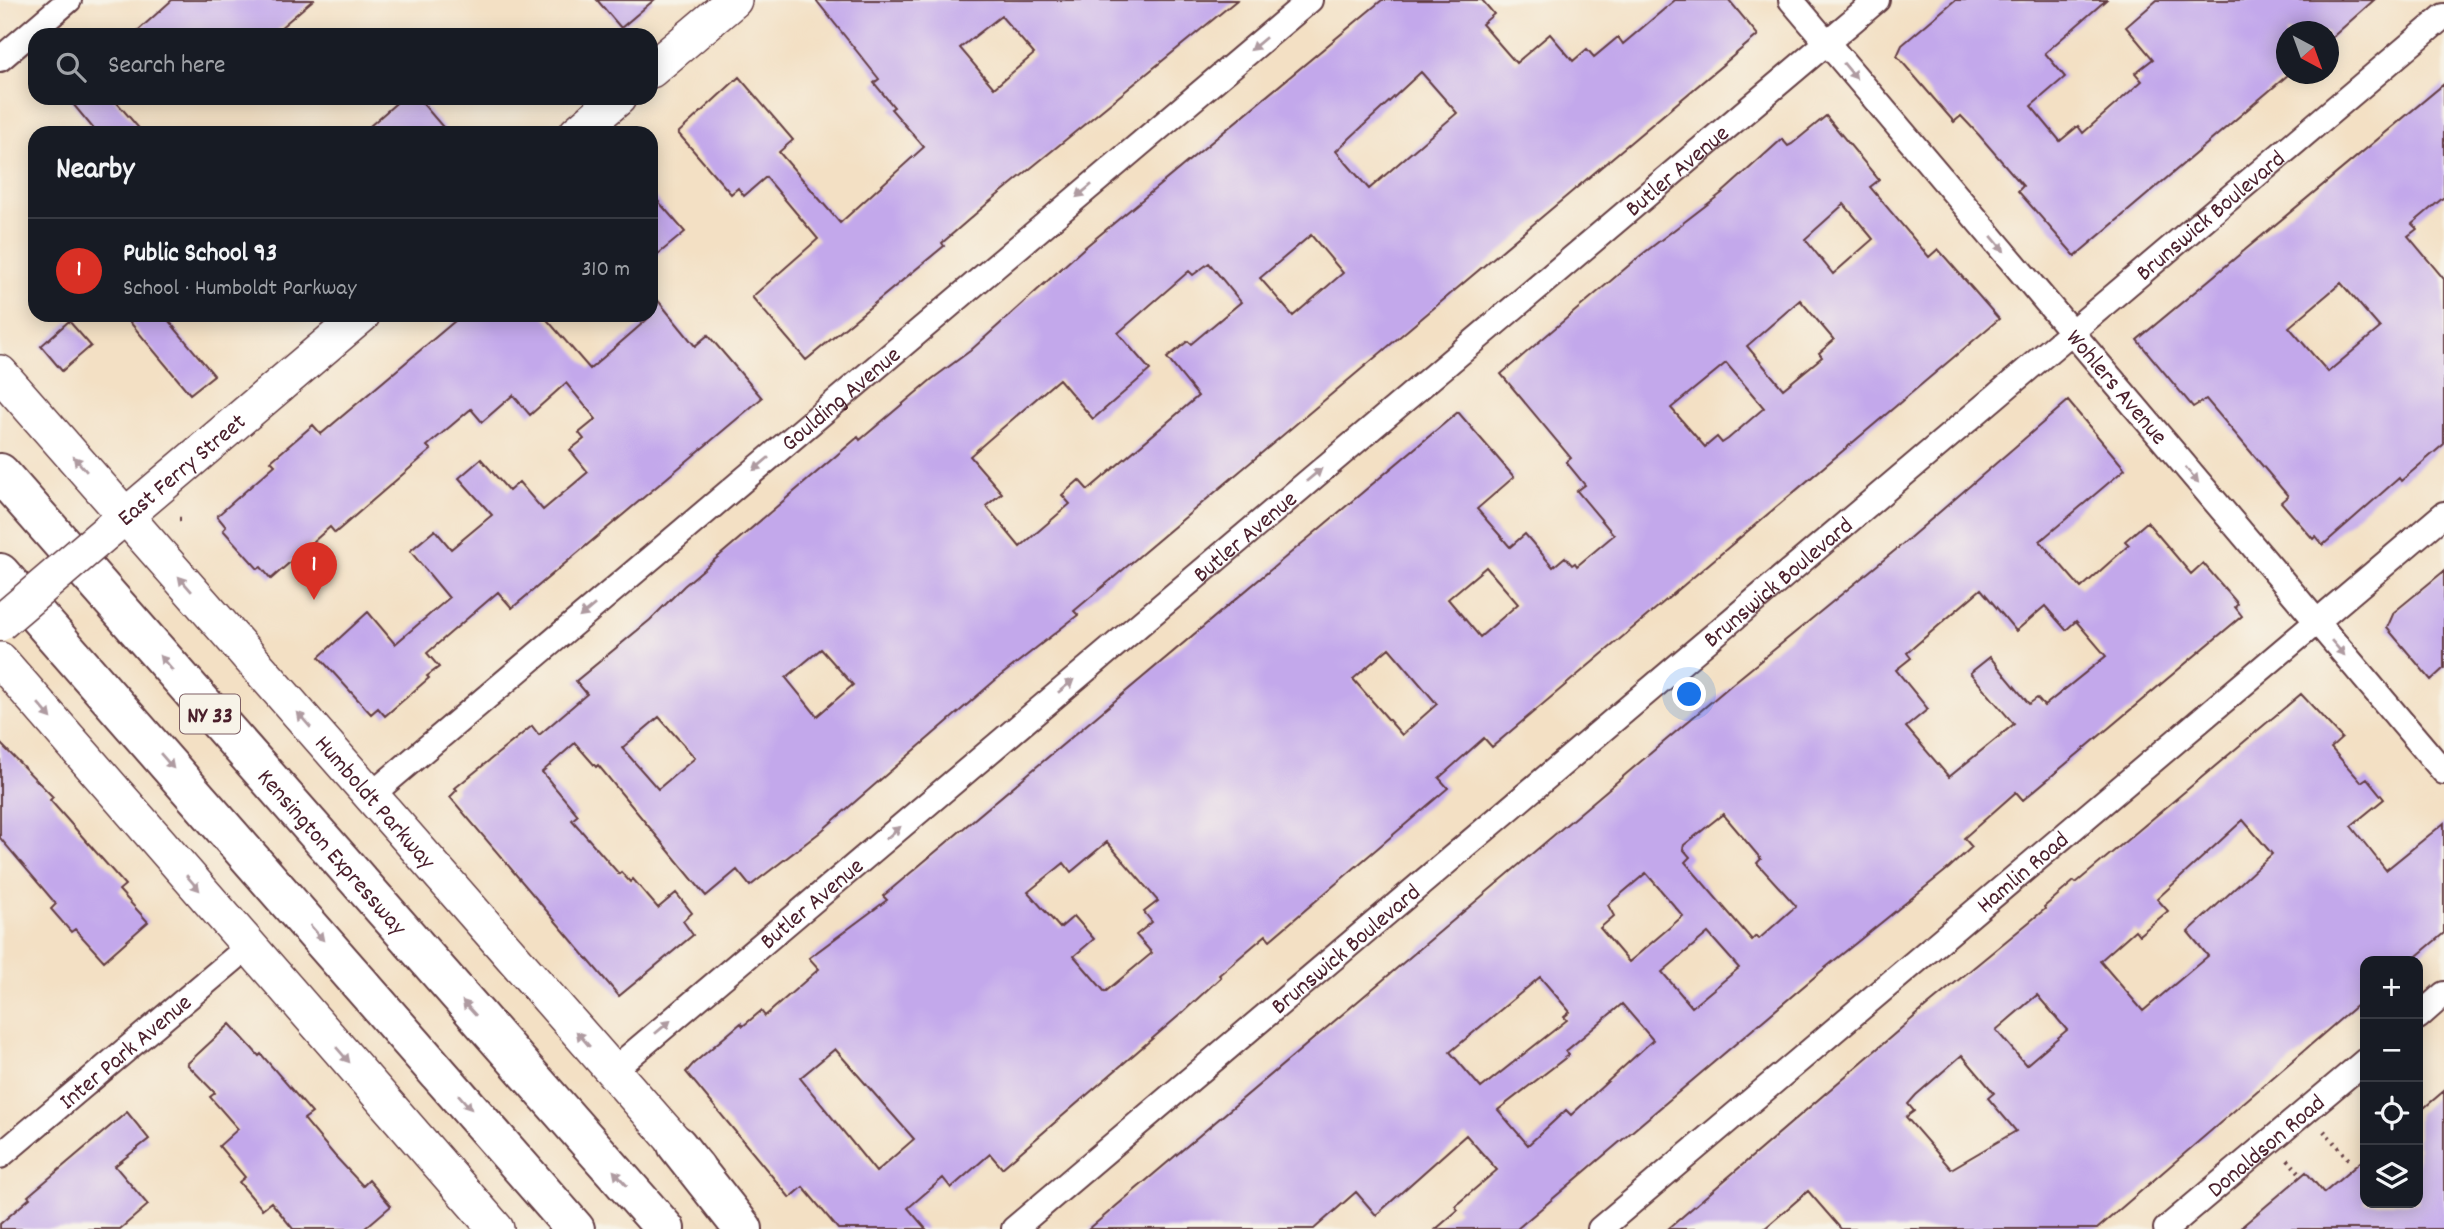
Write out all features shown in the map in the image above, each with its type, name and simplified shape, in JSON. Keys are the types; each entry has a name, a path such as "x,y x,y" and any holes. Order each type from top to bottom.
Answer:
{"highway":[{"name":"Kensington Expressway","path":"0,473 665,1229"},
{"name":"NY 33","path":"0,573 575,1229"},
{"path":"677,1145 743,1229"}],"street":[{"path":"36,28 69,0"},
{"path":"658,64 734,0"},
{"name":"Goulding Avenue","path":"370,796 1310,0"},
{"name":"Wohlers Avenue","path":"1791,0 2444,772"},
{"name":"Butler Avenue","path":"611,1072 1877,0"},
{"name":"Brunswick Boulevard","path":"1013,1229 2444,16"},
{"path":"0,59 28,35"},
{"path":"585,126 610,105"},
{"name":"East Ferry Street","path":"0,623 354,322"},
{"name":"Humboldt Parkway","path":"0,373 118,522 370,796 611,1072 755,1229"},
{"name":"Hamlin Road","path":"1600,1229 2444,514"},
{"path":"0,660 496,1229"},
{"name":"Inter Park Avenue","path":"0,1156 248,947"},
{"path":"2423,1013 2444,995"},
{"name":"Donaldson Road","path":"2166,1229 2360,1065"}],"path":[{"path":"2319,1124 2351,1162"}],"building":[{"path":"172,0 313,0 280,28 141,28"},
{"path":"597,0 654,0 621,28"},
{"path":"816,0 1237,0 988,203 942,243 944,246 806,360 752,297 818,239 766,177 744,196 738,188 731,194 678,133 739,77 793,140 779,152 840,223 924,147 891,109 894,107 874,83 879,79","holes":["1001,16 1034,54 994,88 960,48"]},
{"path":"1382,0 1482,0 1494,14 1482,24 1516,63 1550,34 1573,61 1587,49 1594,57 1618,37 1623,44 1675,0 1729,0 1758,35 1074,611 1078,615 999,677 819,833 750,886 737,870 706,896 598,765 596,767 575,743 542,772 578,815 572,820 619,874 621,872 630,882 633,879 658,908 676,893 692,913 683,921 693,935 619,996 450,797 457,790 455,788 532,726 539,735 587,694 576,681 650,620 684,586 858,437 860,440 932,379 970,351 1084,248","holes":["1421,72 1457,113 1369,189 1336,151","1311,235 1343,273 1293,316 1260,278","1209,263 1241,302 1191,344 1188,341 1167,358 1198,396 1088,490 1079,480 1062,495 1070,504 1020,547 986,506 1002,493 970,456 1059,379 1093,419 1150,370 1118,333 1189,271 1193,275","821,649 853,685 817,716 786,678","659,717 695,758 658,789 622,748"]},
{"path":"1955,0 2106,0 2045,53 2065,77 2031,106 2060,141 2078,126 2083,133 2142,81 2135,73 2153,59 2126,27 2157,0 2374,0 2339,31 2339,21 2276,21 2277,84 2075,256 2018,191 2023,186 1978,134 1961,116 1954,122 1897,56 1902,45"},
{"path":"2444,84 2444,197 2412,224 2417,229 2408,236 2444,279 2444,444 2401,481 2399,478 2323,545 2316,536 2313,539 2281,502 2288,496 2206,399 2193,407 2137,340","holes":["2341,283 2380,328 2328,372 2289,327"]},
{"path":"74,105 119,105 137,126 91,126"},
{"path":"394,105 424,105 442,126 370,126"},
{"path":"1826,116 1879,180 1870,187 1929,257 1938,249 1999,319 1492,747 1484,738 1439,778 1448,788 1270,940 1266,935 1219,975 1221,977 1182,1013 1002,1168 990,1154 951,1188 943,1178 908,1208 926,1229 838,1229 803,1187 790,1198 686,1072 693,1064 741,1023 743,1026 761,1011 765,1016 819,969 809,958 887,900 883,896 1458,412 1514,477 1477,509 1510,547 1525,534 1553,567 1565,557 1572,565 1575,563 1577,566 1614,535 1577,491 1585,485 1566,462 1571,458 1501,374 1640,256 1722,193 1782,139 1788,146","holes":["1844,204 1873,239 1833,274 1805,239","1800,300 1834,340 1819,353 1822,357 1783,389 1747,346","1726,363 1764,408 1722,443 1717,437 1705,447 1671,408","1486,567 1518,604 1480,637 1448,599","1389,648 1437,704 1402,735 1353,679","1107,842 1158,901 1144,912 1152,922 1136,935 1152,953 1105,992 1074,956 1094,939 1074,916 1060,928 1028,892 1064,863 1071,872","835,1049 914,1139 876,1172 800,1078"]},
{"path":"658,201 685,232 658,254"},
{"path":"658,301 695,346 708,335 762,398 512,608 498,592 427,653 439,667 427,676 429,678 385,716 378,708 371,714 319,657 368,612 395,644 449,598 410,551 435,530 451,549 492,515 459,478 481,459 509,491 519,482 543,510 588,472 570,450 584,439 579,433 596,419 566,383 530,415 513,395 482,422 471,409 427,446 431,450 335,533 330,527 271,579 261,567 258,569 223,530 226,527 217,516 275,465 271,461 313,425 321,434 454,322 549,322 590,369 644,322 658,322"},
{"path":"70,322 91,346 62,371 41,346"},
{"path":"130,322 170,322 214,375 190,394"},
{"path":"2068,401 2125,469 2040,541 2081,588 2129,545 2125,541 2147,522 2191,574 2203,563 2238,604 2235,607 2242,616 2023,800 2016,792 1964,838 1972,847 1949,868 1825,968 1517,1229 1436,1229 1458,1210 1455,1206 1497,1170 1466,1135 1376,1215 1356,1192 1314,1229 1089,1229 1737,680 1898,548","holes":["1981,589 2016,631 2045,606 2066,630 2076,621 2106,656 2044,706 2037,698 2029,704 1990,657 1970,673 2014,724 1949,777 1906,727 1928,709 1896,670 1911,658 1907,653","1723,814 1761,859 1757,863 1796,906 1759,939 1756,936 1752,940 1685,862 1690,857 1683,849 1684,845","1646,873 1683,916 1629,962 1600,928 1614,916 1608,905","1708,933 1739,968 1692,1007 1662,972","1540,977 1570,1012 1564,1017 1567,1020 1481,1088 1450,1052","1622,1004 1653,1040 1571,1115 1566,1110 1528,1145 1498,1110 1569,1055 1566,1051"]},
{"path":"2444,571 2444,668 2431,680 2387,628 2394,612"},
{"path":"2301,694 2342,738 2331,748 2361,782 2367,778 2384,799 2351,826 2386,870 2444,823 2444,933 2417,956 2360,956 2360,1002 2097,1229 1841,1229 1808,1191 1764,1229 1668,1229 1928,1005 2045,909 2044,907 2074,881 2076,883","holes":["2243,820 2272,854 2188,932 2208,956 2143,1011 2100,961 2135,930 2139,935 2168,911 2157,899","2037,995 2067,1030 2026,1065 1996,1030","1962,1055 1994,1093 1988,1098 2016,1131 1951,1169 1906,1117 1914,1111 1908,1104 1916,1095"]},
{"path":"0,743 53,797 50,800 125,885 119,890 148,922 104,961 75,929 71,932 51,909 56,904 0,838"},
{"path":"230,1024 259,1056 261,1054 312,1113 304,1119 335,1156 363,1186 369,1180 391,1206 364,1229 293,1229 271,1202 262,1209 239,1182 245,1177 219,1146 238,1129 210,1097 215,1093 187,1064"},
{"path":"2444,1091 2444,1229 2239,1229 2306,1172 2324,1193 2360,1162 2360,1208 2423,1208 2423,1109"},
{"path":"127,1112 149,1139 115,1166 148,1205 120,1229 0,1229 0,1224 30,1198 28,1196"}],"place":[{"name":"Public School 93","path":"314,600"}]}
